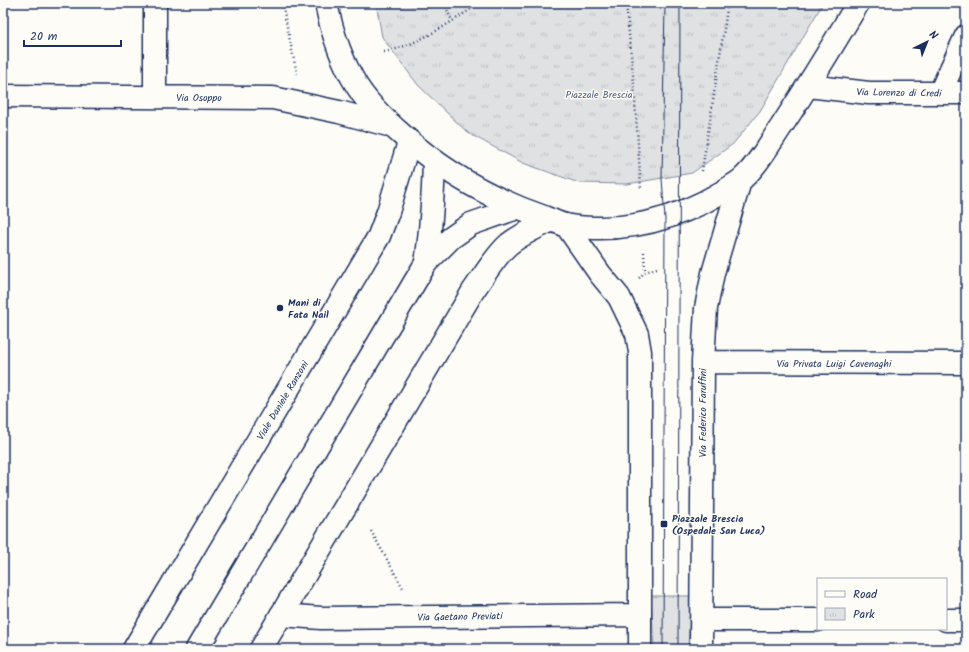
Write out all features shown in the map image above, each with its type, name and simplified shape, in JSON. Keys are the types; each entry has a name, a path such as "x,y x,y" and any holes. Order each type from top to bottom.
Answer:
{"street":[{"path":"155,3 155,97"},
{"path":"326,3 336,44 343,62 358,88 371,105 409,142 434,161 478,188 517,208 559,223 595,228 642,225 672,216 704,203 740,181 761,159 808,86 858,3"},
{"path":"940,93 966,36"},
{"name":"Via Lorenzo di Credi","path":"808,86 869,93 966,93"},
{"name":"Via Osoppo","path":"3,96 273,98 339,112 392,126"},
{"name":"Viale Daniele Ranzoni","path":"134,649 379,236 388,212 409,142"},
{"path":"426,263 433,207 434,161"},
{"name":"Via Federico Faruffini","path":"701,649 703,362 706,308 712,273 740,181"},
{"path":"198,649 426,263 451,238 471,224 517,208"},
{"path":"559,223 619,297 637,334 640,352 640,649"},
{"path":"261,649 473,291 488,269 508,245 531,229 559,223"},
{"name":"Via Privata Luigi Cavenaghi","path":"703,362 966,363"},
{"name":"Via Gaetano Previati","path":"281,615 329,618 640,615"},
{"path":"701,620 817,620"},
{"path":"947,620 966,620"}],"path":[{"path":"282,3 297,74"},
{"path":"444,3 452,21"},
{"path":"384,52 421,38 480,3"},
{"path":"626,3 634,85 641,188"},
{"path":"702,174 728,3"},
{"path":"644,252 645,272 657,268"},
{"path":"371,531 403,588"}],"green space":[{"name":"Piazzale Brescia","path":"376,3 823,3 760,111 733,144 692,173 627,184 579,183 523,163 468,133 418,85 382,37"},
{"path":"651,596 691,596 688,649 654,649"}],"tram line":[{"path":"663,649 665,219 662,179 665,3"},
{"path":"678,649 680,3"}],"place":[{"name":"Mani di Fata Nail","path":"280,308"},
{"name":"Piazzale Brescia (Ospedale San Luca)","path":"664,524"}]}
